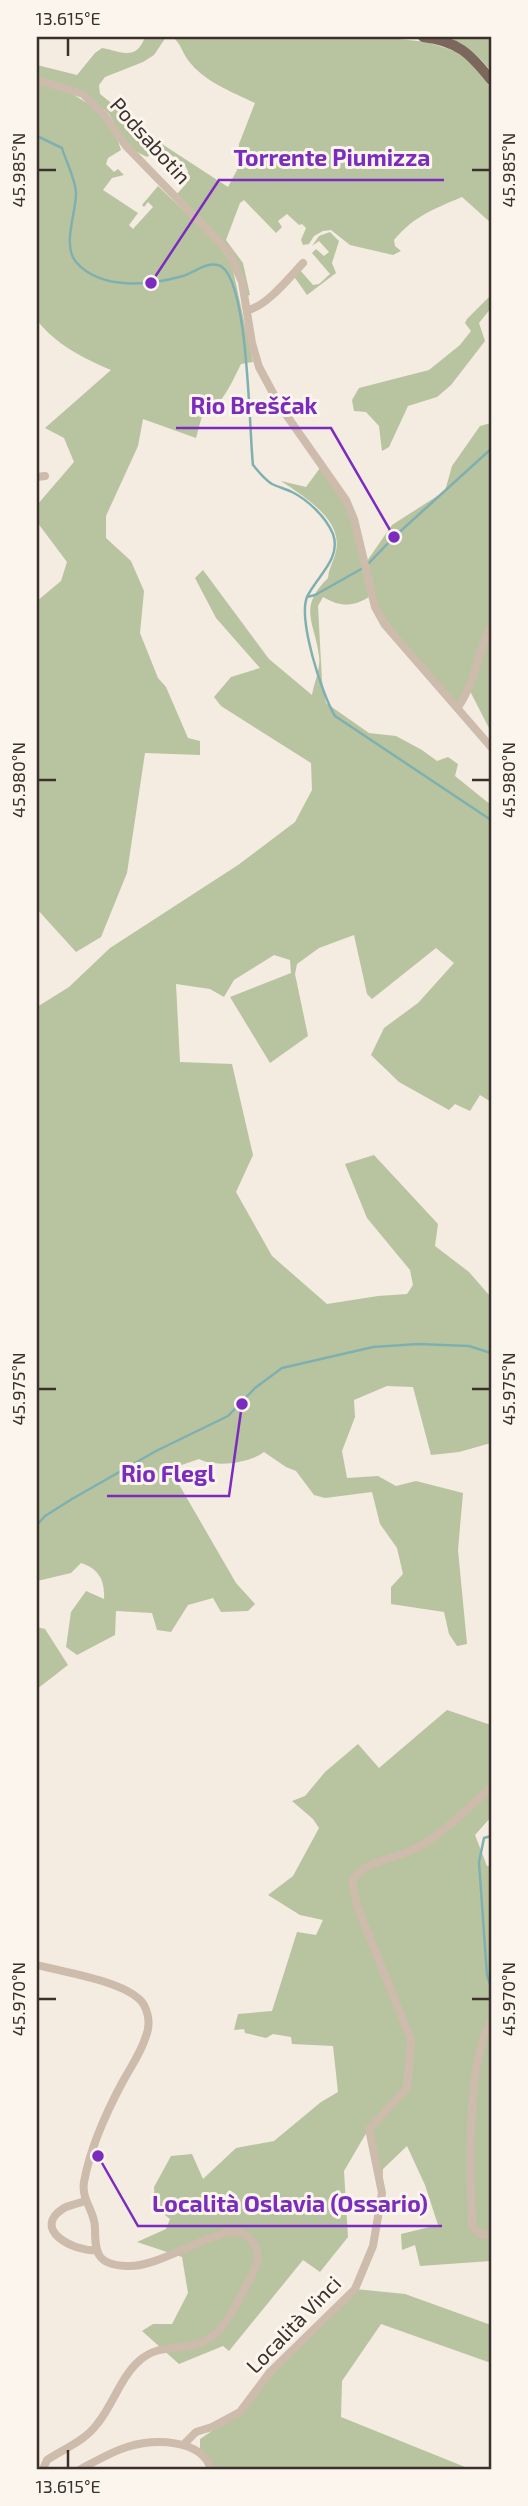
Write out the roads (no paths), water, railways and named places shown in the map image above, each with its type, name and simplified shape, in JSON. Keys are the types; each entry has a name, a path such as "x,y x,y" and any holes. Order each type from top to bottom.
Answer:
{"main road":[{"path":"423,37 457,45 472,57 491,80"}],"street":[{"name":"Podsabotin","path":"37,80 83,94 105,116 126,146 229,252 242,282 259,367 280,406 346,500 354,519 375,607 385,625 491,747"},
{"path":"247,310 252,310 266,300 303,263"},
{"path":"458,706 470,691 482,645 491,627"},
{"name":"Località Vinci","path":"183,2445 196,2432 240,2412 270,2372 355,2289 373,2246 382,2193 369,2129 407,2088 411,2040 356,1906 352,1881 359,1869 414,1849 433,1837 491,1787"},
{"path":"37,1965 125,1989 140,2000 148,2019 145,2042 113,2100 84,2182 86,2201 95,2222 96,2250 102,2258 110,2262 132,2266 153,2261 226,2232 236,2232 245,2235 254,2243 258,2261 220,2330 201,2343 160,2348 145,2355 128,2373 93,2430 78,2443 47,2460 43,2469"},
{"path":"491,2022 486,2031 475,2077 470,2143 472,2226 482,2235 491,2234"},
{"path":"86,2201 61,2210 54,2219 53,2230 65,2244 96,2250"},
{"path":"81,2469 117,2451 139,2444 183,2445 201,2453 211,2469"}],"waterway":[{"path":"37,136 62,148 76,194 70,247 76,262 86,271 112,282 127,283 170,279 213,264 228,274 242,323 253,465 269,482 298,495 310,504 326,521 333,534 335,543 331,560 307,597 305,608 308,639 330,706 335,716 491,820"},
{"path":"368,564 491,449"},
{"path":"307,597 363,568"},
{"path":"37,1525 45,1516 72,1499 156,1451 228,1416 255,1388 282,1368 373,1347 418,1344 469,1346 491,1353"},
{"path":"491,1836 484,1838 479,1862 487,1975 491,1987"}],"place":[{"name":"Torrente Piumizza","path":"151,283"},
{"name":"Rio Breščak","path":"394,537"},
{"name":"Rio Flegl","path":"242,1404"},
{"name":"Località Oslavia (Ossario)","path":"98,2156"}]}
